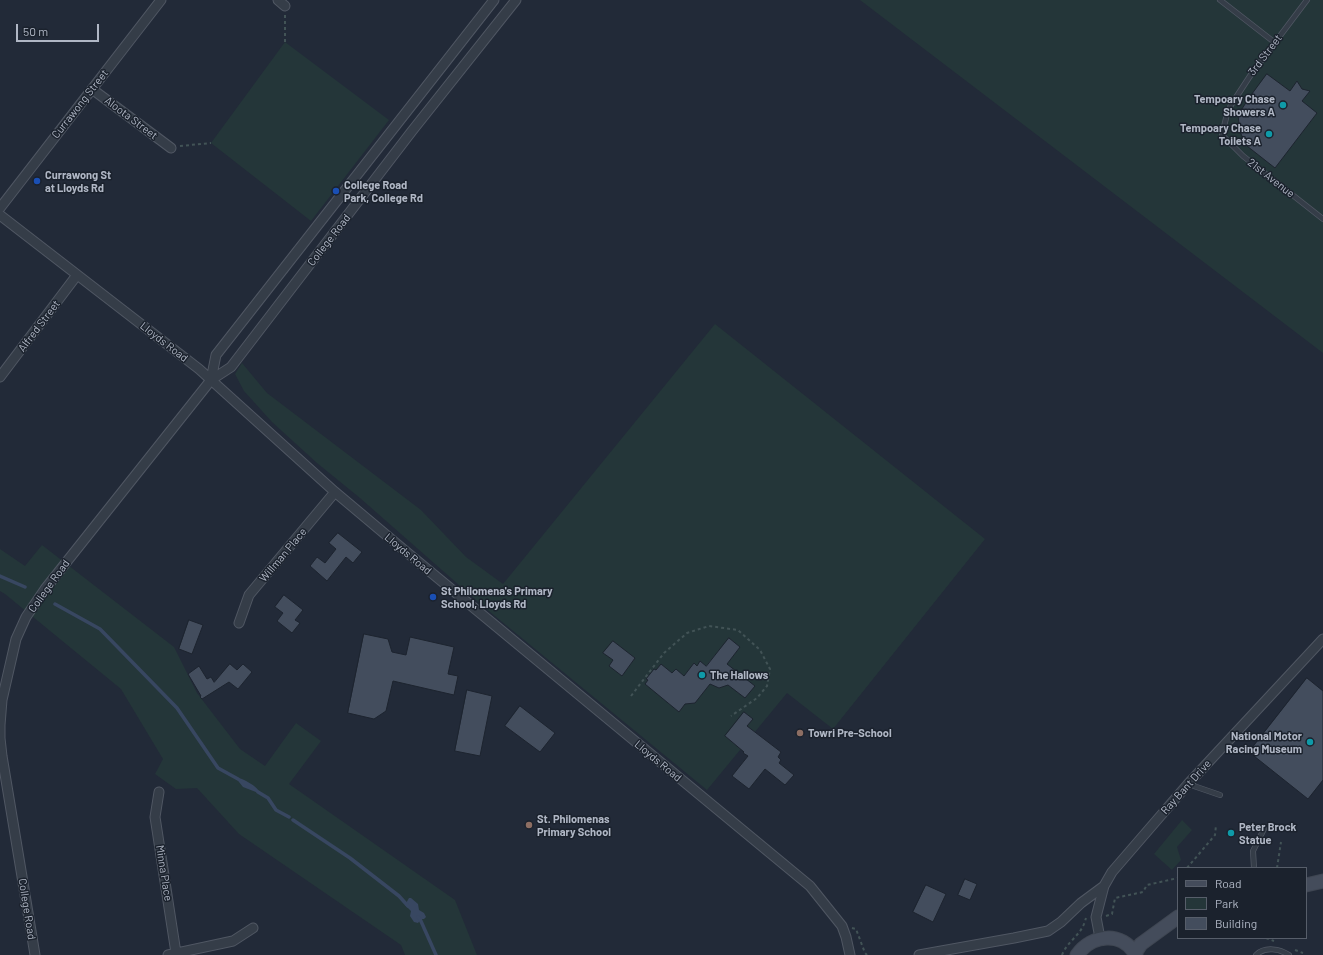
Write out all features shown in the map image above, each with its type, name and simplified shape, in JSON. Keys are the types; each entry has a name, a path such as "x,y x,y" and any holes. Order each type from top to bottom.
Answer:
{"street":[{"name":"Currawong Street","path":"0,208 161,0"},
{"name":"College Road","path":"211,380 216,355 494,0"},
{"name":"College Road","path":"35,955 0,738 3,678 16,639 34,604 45,589 211,380 231,367 412,131 516,0"},
{"name":"Aloota Street","path":"92,88 171,148"},
{"name":"Lloyds Road","path":"0,215 211,380 335,492 810,886 842,926 850,955"},
{"name":"Alfred Street","path":"0,377 77,275"},
{"name":"Willman Place","path":"239,623 250,595 335,492"},
{"name":"Ray Bant Drive","path":"1100,938 1096,917 1104,886 1112,872 1188,784 1323,639"},
{"name":"Minna Place","path":"160,792 155,817 172,954"},
{"path":"1307,885 1323,881"},
{"name":"Ray Bant Drive","path":"919,955 1048,931 1104,886"},
{"path":"1077,955 1081,948 1100,938 1120,940 1128,945 1136,954 1141,944 1177,918"},
{"path":"172,954 233,940 253,928"}],"lane":[{"path":"1220,0 1274,42"},
{"name":"3rd Street","path":"1222,135 1227,114 1231,105 1274,42 1307,0"},
{"name":"21st Avenue","path":"1222,135 1243,156 1323,219"},
{"path":"1188,784 1220,795"},
{"path":"1254,867 1253,851 1264,829"},
{"path":"1256,955 1268,949 1281,950 1289,955"}],"path":[{"path":"281,3 285,42"},
{"path":"171,148 211,143"},
{"path":"631,696 664,653 687,633 709,626 738,630 760,650 770,669 766,686 757,698 746,704 731,716"},
{"path":"1188,867 1215,835 1216,825"},
{"path":"1277,867 1281,842"},
{"path":"1105,917 1112,914 1115,898 1143,892 1147,885 1177,878"},
{"path":"1062,955 1067,946 1082,929 1086,918"},
{"path":"856,929 867,955"}],"green space":[{"path":"860,0 1323,0 1323,353"},
{"path":"285,42 389,120 311,221 211,143"},
{"path":"715,324 985,539 833,729 787,693 707,790 484,607 360,498 317,463 272,422 244,391 235,374 242,363 267,393 421,510 466,557 503,584"},
{"path":"42,545 174,647 197,693 240,749 265,766 296,723 321,741 289,784 455,900 477,955 405,955 401,945 239,834 197,788 176,789 155,774 163,759 121,689 0,591 0,549 25,566"},
{"path":"1182,820 1192,830 1177,847 1181,860 1172,870 1154,854"}],"water":[{"path":"235,777 250,783 261,794 243,787"},
{"path":"409,898 418,904 419,910 424,913 426,917 421,919 418,923 414,922 410,916 411,911 405,905"}],"building":[{"path":"1267,74 1290,91 1297,81 1302,89 1310,91 1302,101 1317,113 1275,168 1247,146 1240,132 1238,115"},
{"path":"338,533 362,552 353,563 346,557 327,581 310,566 317,557 325,563 336,549 329,543"},
{"path":"284,595 303,610 295,620 300,623 292,633 277,621 283,613 275,607"},
{"path":"189,620 203,625 192,654 179,649"},
{"path":"364,634 388,639 392,652 406,655 410,637 454,647 448,674 458,676 454,695 393,681 386,711 374,719 348,713"},
{"name":"The Hallows","path":"729,638 740,647 727,664 755,686 745,698 728,685 719,688 710,684 695,703 685,704 679,712 645,684 648,680 646,679 654,669 656,670 661,664 672,673 676,669 684,676 694,663 697,666 700,661 706,666"},
{"path":"613,641 635,658 622,676 609,666 613,660 603,653"},
{"path":"230,664 237,670 243,664 252,672 238,689 229,682 202,699 188,674 199,666 207,679 211,677 214,682"},
{"name":"National Motor Racing Museum","path":"1307,678 1323,691 1323,780 1308,799 1249,752"},
{"path":"467,690 492,696 480,756 455,751"},
{"path":"520,706 555,733 540,752 505,726"},
{"name":"Towri Pre-School","path":"744,712 753,719 747,726 781,752 778,757 781,760 779,763 794,775 785,785 765,769 749,789 732,776 748,756 725,736"},
{"path":"965,879 977,884 970,900 958,895"},
{"path":"926,885 946,894 933,922 913,912"}],"waterway":[{"path":"0,576 25,587"},
{"path":"55,604 100,629 177,708 218,768 238,779"},
{"path":"258,792 268,798 276,810 289,817"},
{"path":"293,820 350,858 399,896 408,906"},
{"path":"418,917 436,955"}],"place":[{"name":"Tempoary Chase Showers A","path":"1283,105"},
{"name":"Tempoary Chase Toilets A","path":"1269,134"},
{"name":"Currawong St at Lloyds Rd","path":"37,181"},
{"name":"College Road Park, College Rd","path":"336,191"},
{"name":"St Philomena's Primary School, Lloyds Rd","path":"433,597"},
{"name":"The Hallows","path":"702,675"},
{"name":"Towri Pre-School","path":"800,733"},
{"name":"National Motor Racing Museum","path":"1310,742"},
{"name":"St. Philomenas Primary School","path":"529,825"},
{"name":"Peter Brock Statue","path":"1231,833"}]}
